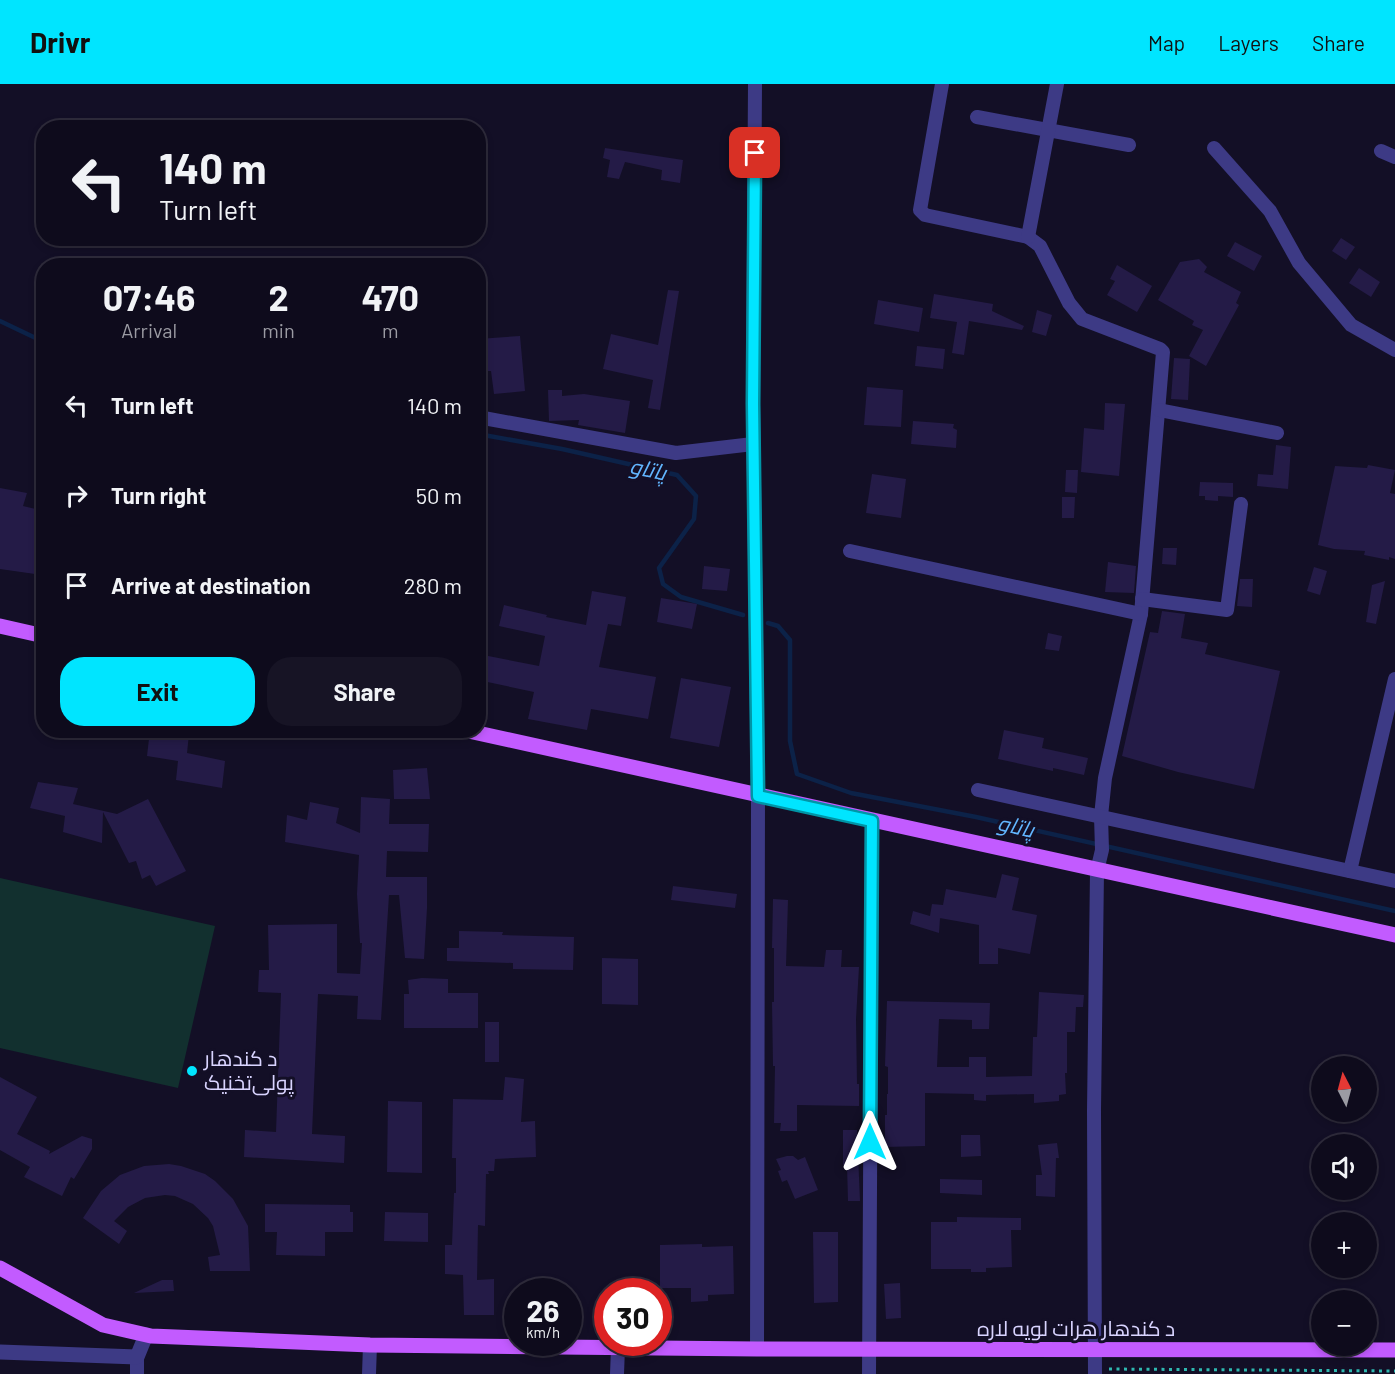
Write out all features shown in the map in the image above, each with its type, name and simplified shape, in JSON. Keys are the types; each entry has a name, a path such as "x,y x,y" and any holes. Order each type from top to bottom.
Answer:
{"main road":[{"path":"0,626 36,634"},
{"path":"486,735 1395,935"},
{"name":"د کندهار هرات لویه لاره","path":"0,1268 103,1325 146,1335 370,1345 594,1348"},
{"name":"د کندهار هرات لویه لاره","path":"672,1348 1395,1350"}],"street":[{"path":"755,84 753,444 758,796 757,1349"},
{"path":"942,84 920,210 925,215 1028,237 1040,246 1069,303 1082,319 1163,352 1141,614 1105,778 1101,816 1102,850 1097,871 1094,1111 1095,1372"},
{"path":"1028,237 1057,84"},
{"path":"977,117 1129,145"},
{"path":"1214,148 1270,211 1299,263 1351,325 1395,350"},
{"path":"1381,151 1395,157"},
{"path":"1159,410 1277,433"},
{"path":"486,418 676,453 753,444"},
{"path":"1142,599 1227,610 1241,504"},
{"path":"850,551 1141,614"},
{"path":"1350,871 1395,679"},
{"path":"978,790 1395,881"},
{"path":"869,1374 872,821"},
{"path":"137,1374 137,1357 146,1335"},
{"path":"369,1374 370,1345"},
{"path":"0,1352 137,1357"},
{"path":"617,1374 618,1356"}],"path":[{"path":"1095,1372 1395,1371"}],"green space":[{"path":"0,878 215,926 178,1088 0,1048"}],"building":[{"path":"605,148 683,160 680,183 661,180 662,170 625,162 619,179 607,177 610,160 603,158"},
{"path":"1341,238 1355,247 1346,260 1332,251"},
{"path":"1235,242 1262,256 1254,271 1227,256"},
{"path":"1199,259 1207,267 1204,272 1241,292 1236,303 1239,305 1206,366 1189,356 1203,330 1192,325 1194,321 1158,300 1180,262"},
{"path":"1117,265 1152,286 1137,312 1107,295 1115,281 1110,279"},
{"path":"1359,268 1380,282 1371,297 1349,283"},
{"path":"668,290 679,291 660,410 648,408 653,380 603,369 611,334 658,345"},
{"path":"934,294 993,304 992,311 1024,326 1022,330 969,321 964,355 952,353 957,322 930,318"},
{"path":"878,300 923,308 919,332 874,324"},
{"path":"1037,310 1052,315 1046,336 1032,332"},
{"path":"520,336 525,391 494,394 491,371 486,371 486,338"},
{"path":"917,346 945,349 943,369 915,366"},
{"path":"1174,358 1190,359 1188,400 1171,399"},
{"path":"867,387 903,390 901,427 864,425"},
{"path":"548,390 562,390 562,396 584,394 630,401 625,433 578,425 579,420 549,421"},
{"path":"1105,403 1125,404 1119,476 1081,472 1084,428 1104,430"},
{"path":"913,421 954,424 953,428 957,430 956,448 911,444"},
{"path":"1276,445 1291,447 1288,489 1257,486 1258,474 1273,475"},
{"path":"1368,465 1395,470 1390,493 1395,494 1395,559 1364,555 1365,551 1334,549 1318,545 1335,466 1367,468"},
{"path":"1066,470 1078,470 1077,493 1065,492"},
{"path":"872,474 906,479 901,518 866,513"},
{"path":"1200,482 1233,483 1233,497 1218,496 1218,501 1205,500 1205,496 1199,496"},
{"path":"0,488 27,493 23,506 36,509 36,562 35,574 0,569"},
{"path":"1062,497 1075,497 1074,518 1062,518"},
{"path":"1163,548 1177,548 1176,565 1162,564"},
{"path":"1108,562 1136,566 1134,593 1105,592"},
{"path":"704,566 730,569 727,591 702,589"},
{"path":"1314,567 1327,571 1320,595 1307,591"},
{"path":"1240,579 1253,579 1252,607 1237,606"},
{"path":"1385,581 1376,624 1366,622 1372,585"},
{"path":"592,591 626,597 621,626 608,624 599,667 656,677 648,719 591,709 587,730 528,719 534,692 486,682 486,656 539,666 545,636 499,626 504,605 586,625"},
{"path":"661,598 697,604 692,629 657,622"},
{"path":"1162,611 1185,614 1181,638 1208,643 1205,654 1280,671 1254,789 1178,772 1122,756 1150,632 1158,633"},
{"path":"1048,633 1062,636 1059,651 1045,649"},
{"path":"681,678 731,687 719,747 670,738"},
{"path":"1004,730 1044,738 1042,748 1088,758 1084,775 998,759"},
{"path":"149,738 189,738 187,753 225,761 222,788 176,780 178,761 147,756"},
{"path":"427,768 430,799 394,799 393,770"},
{"path":"38,782 78,788 73,804 117,814 148,799 186,871 156,886 150,875 142,879 136,861 129,863 103,812 102,843 63,832 65,816 30,808"},
{"path":"361,797 390,799 389,824 429,824 428,852 387,851 386,877 427,877 424,959 405,958 399,895 389,895 381,1020 357,1019 358,996 318,994 312,1134 345,1136 344,1163 244,1157 245,1130 276,1132 281,993 258,992 259,970 269,970 268,925 337,924 337,973 360,974 362,943 360,943 357,894 359,855 285,842 287,815 307,820 310,802 339,808 336,823 360,833"},
{"path":"1002,874 1019,878 1012,910 1037,915 1030,954 998,948 998,964 979,964 979,925 940,918 939,933 910,924 913,911 930,916 932,904 943,905 946,889 996,898"},
{"path":"673,886 737,894 735,908 671,900"},
{"path":"773,899 788,900 786,966 824,967 826,950 842,950 841,967 859,967 856,1019 859,1106 797,1105 797,1131 780,1131 781,1123 774,1123"},
{"path":"459,931 574,937 573,970 513,969 513,963 447,961 447,948 459,948"},
{"path":"602,958 638,959 638,1005 602,1004"},
{"path":"448,979 448,993 478,993 478,1028 404,1028 404,994 409,994 408,980"},
{"path":"1039,992 1084,995 1083,1007 1076,1007 1075,1032 1067,1032 1066,1094 1059,1095 1059,1101 1034,1103 1034,1094 986,1095 986,1101 974,1100 974,1094 925,1093 925,1146 885,1147 885,1115 887,1115 888,1094 888,1067 885,1066 887,1001 990,1003 989,1029 972,1029 972,1020 939,1019 937,1067 969,1067 969,1057 986,1057 986,1077 1032,1076 1033,1037 1037,1037"},
{"path":"485,1022 499,1022 499,1062 485,1062"},
{"path":"0,1077 37,1097 17,1134 50,1151 49,1154 82,1136 92,1139 92,1149 74,1179 71,1177 62,1196 24,1177 30,1167 0,1150"},
{"path":"505,1077 524,1079 521,1122 535,1121 536,1157 495,1159 494,1171 488,1171 489,1174 486,1174 485,1226 478,1225 477,1280 494,1279 494,1315 464,1315 463,1275 445,1274 445,1245 452,1245 454,1193 456,1193 456,1158 452,1158 453,1099 503,1100"},
{"path":"388,1101 422,1102 422,1173 387,1172"},
{"path":"843,1130 857,1130 860,1201 848,1201 847,1165 843,1165"},
{"path":"961,1135 980,1135 981,1156 961,1157"},
{"path":"1057,1143 1059,1158 1056,1158 1055,1197 1036,1196 1036,1175 1042,1175 1038,1145"},
{"path":"793,1156 798,1160 805,1157 818,1190 795,1199 787,1180 782,1182 778,1171 781,1170 776,1159"},
{"path":"169,1164 205,1174 233,1199 248,1226 250,1271 210,1271 208,1257 220,1255 213,1226 193,1204 175,1196 145,1198 128,1207 114,1221 127,1231 119,1244 83,1218 101,1191 120,1175 144,1166"},
{"path":"940,1179 982,1180 982,1195 940,1193"},
{"path":"265,1204 350,1205 350,1212 353,1212 353,1232 325,1232 325,1256 276,1255 277,1232 265,1232"},
{"path":"385,1212 428,1213 428,1242 384,1241"},
{"path":"957,1217 1021,1218 1021,1230 1011,1230 1012,1267 986,1268 986,1272 971,1272 971,1269 931,1269 931,1222 957,1222"},
{"path":"813,1232 838,1232 838,1302 814,1303"},
{"path":"660,1245 733,1246 734,1294 708,1295 708,1301 691,1302 691,1288 672,1288 672,1278 660,1278"},
{"path":"162,1280 173,1280 174,1291 134,1293"},
{"path":"900,1283 901,1318 886,1319 884,1284"}],"waterway":[{"name":"پاتاو","path":"0,321 36,338"},
{"name":"پاتاو","path":"486,435 562,449 677,475 696,496 694,519 659,568 663,584 681,597 743,615"},
{"name":"پاتاو","path":"768,623 778,626 790,640 790,741 797,774 851,793 976,817 1395,911"}],"place":[{"name":"د کندهار پولی‌تخنیک","path":"192,1071"}],"route":[{"path":"755,153 753,404 758,796 872,821 870,1142"}]}
